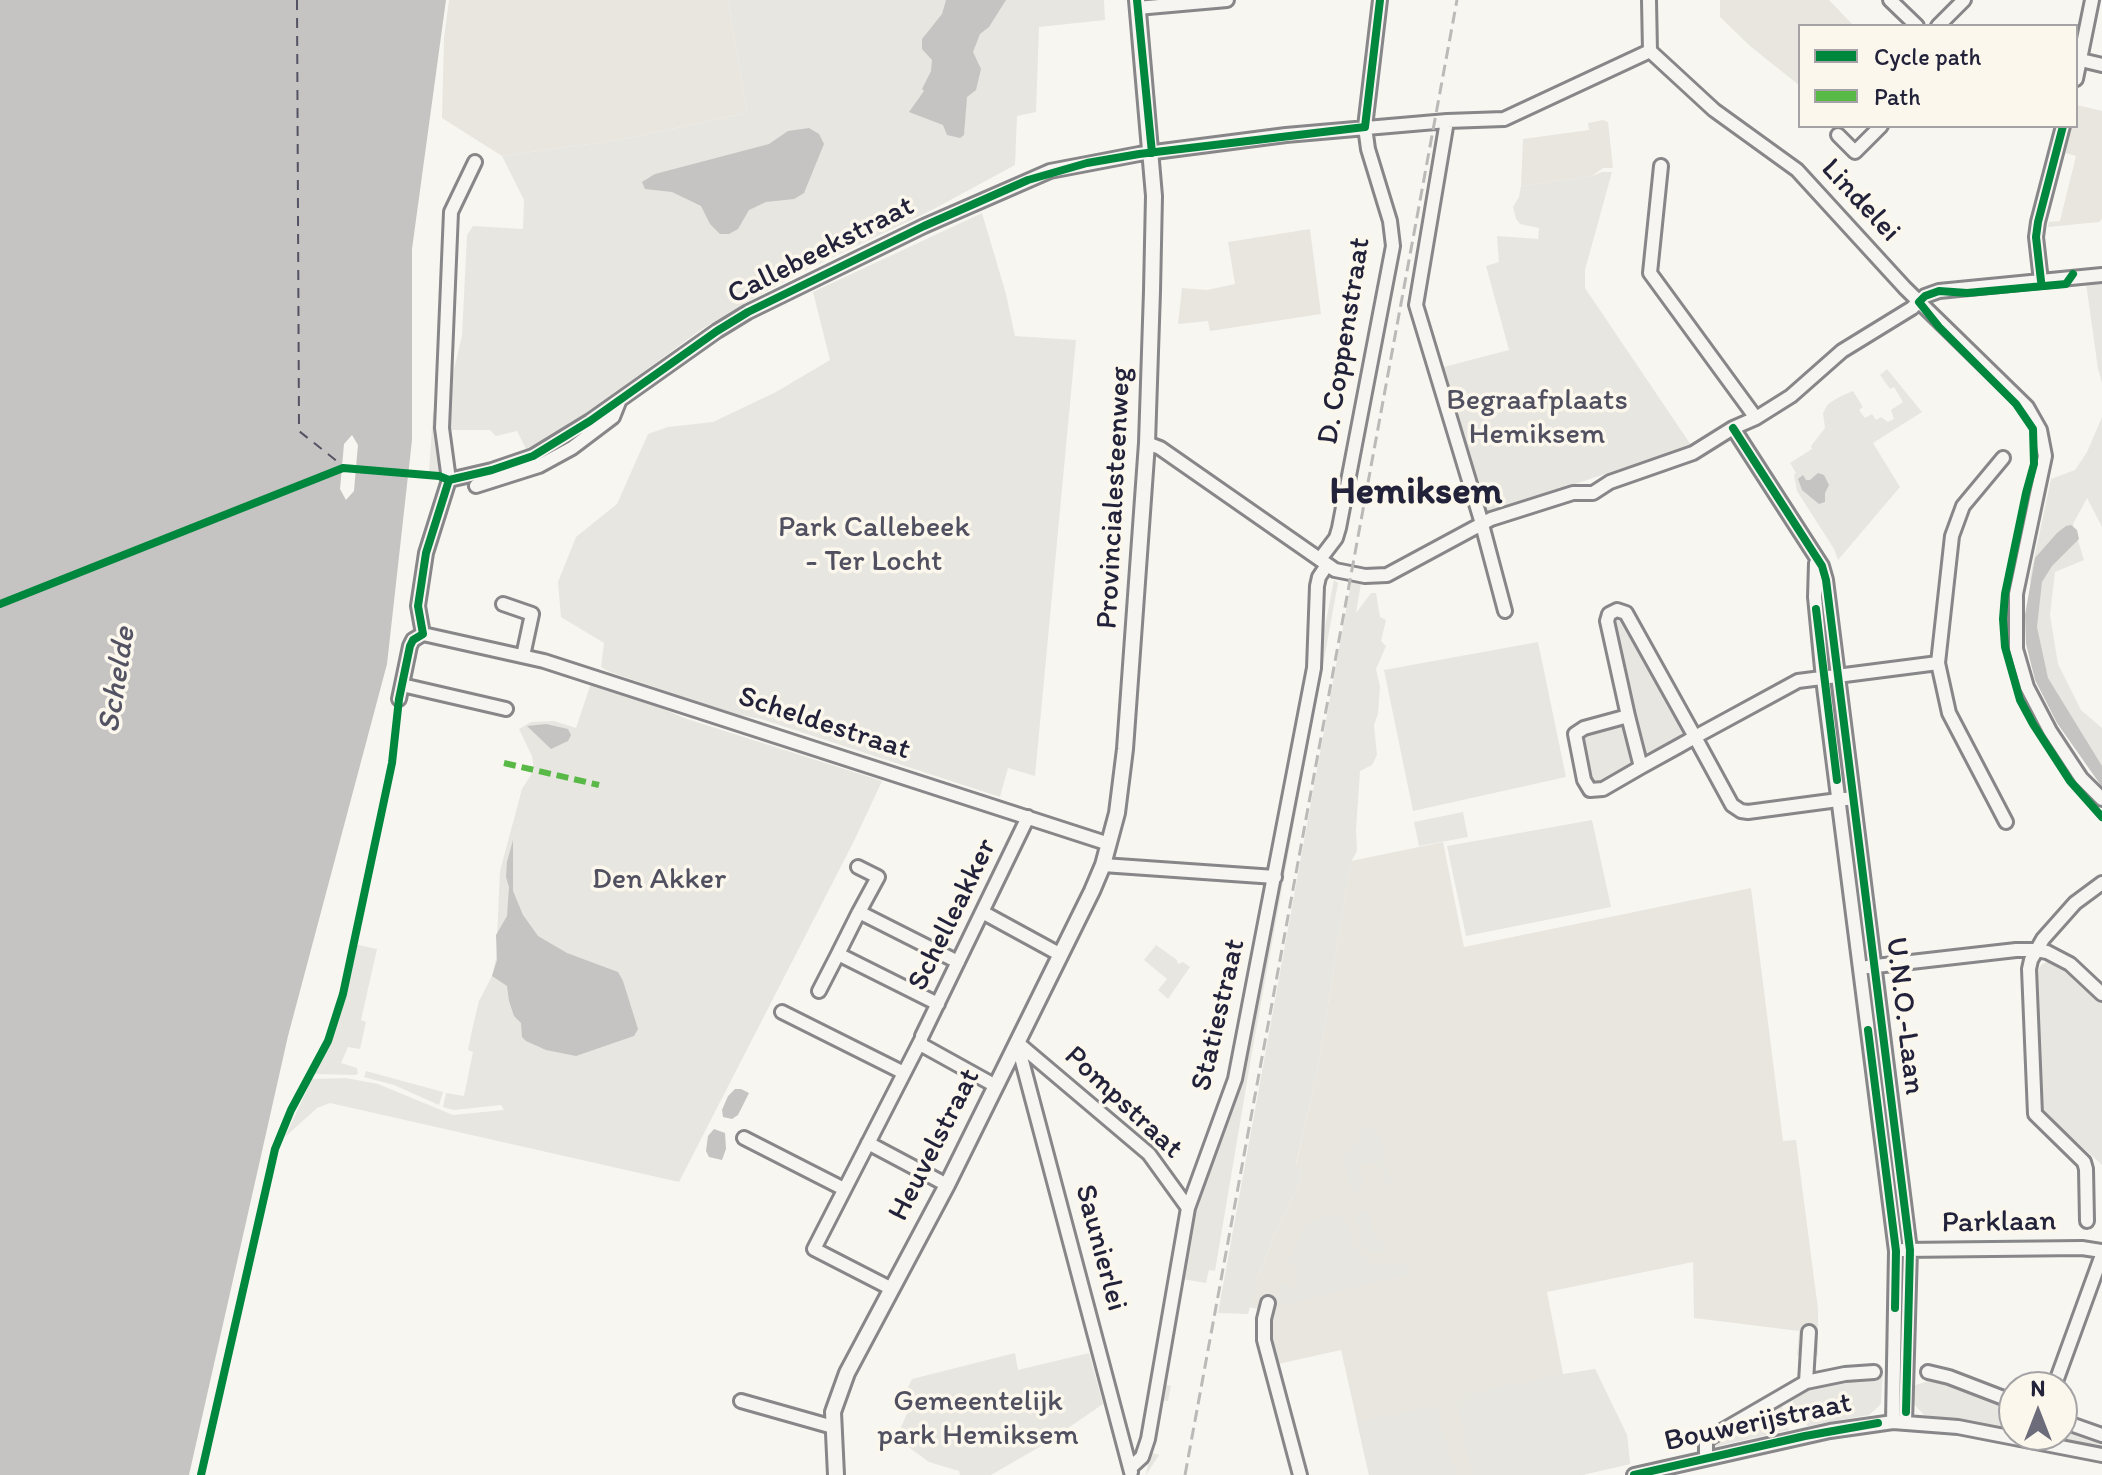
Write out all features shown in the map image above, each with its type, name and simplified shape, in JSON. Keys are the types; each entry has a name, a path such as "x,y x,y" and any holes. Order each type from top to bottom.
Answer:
{"main road":[{"name":"Provincialesteenweg","path":"1109,844 1121,792 1147,443 1154,196 1137,4"},
{"name":"Heuvelstraat","path":"836,1475 833,1412 847,1373 947,1185 1061,955 1103,865 1109,844"}],"street":[{"path":"1137,4 1227,0"},
{"name":"D. Coppenstraat","path":"1323,562 1339,528 1393,246 1390,221 1368,149 1365,127 1380,0"},
{"path":"1649,0 1650,51"},
{"path":"1890,0 1915,24"},
{"path":"1940,24 1964,0"},
{"path":"2078,71 2092,0"},
{"name":"Callebeekstraat","path":"449,480 533,456 590,421 748,312 924,226 1050,171 1152,153 1365,127 1504,119 1650,51"},
{"name":"Lindelei","path":"1650,51 1714,110 1797,170 1919,302 2023,401 2040,430 2045,456 2016,594 2016,649 2027,687 2050,731 2081,778 2102,799"},
{"path":"2081,60 2102,65"},
{"path":"1447,121 1416,305 1482,523 1505,611"},
{"path":"1838,135 1855,152 1879,128"},
{"path":"2041,281 2036,237 2038,222 2062,128"},
{"path":"399,699 410,646 423,634 419,626 418,606 426,553 449,480 442,428 451,212 475,162"},
{"path":"1661,166 1650,273 1756,418"},
{"path":"1147,443 1160,448 1323,562 1345,574 1387,575 1482,523 1573,493 1593,493 1610,482 1693,453 1733,428 1756,418 1803,387 1842,351 1925,296 1939,291 2102,275"},
{"name":"Callebeekstraat","path":"476,486 539,466 572,448 613,417 620,399"},
{"name":"U.N.O.-Laan","path":"1733,428 1814,554 1826,580 1853,798 1896,1251 1901,1360"},
{"path":"2003,458 1963,506 1952,536 1938,663 1949,713 2006,822"},
{"name":"U.N.O.-Laan","path":"1814,554 1823,679 1910,1250 1899,1422"},
{"name":"Statiestraat","path":"1131,1471 1142,1457 1148,1439 1188,1208 1235,1079 1314,668 1317,586 1323,562"},
{"path":"503,604 532,614 523,656"},
{"path":"1641,767 1607,621 1609,614 1617,610 1626,613 1732,805 1741,811 1853,798"},
{"name":"Scheldestraat","path":"423,634 523,656 1109,844"},
{"path":"1628,716 1584,728 1575,734 1584,780 1590,790 1596,791 1798,681 1938,663"},
{"path":"402,685 506,709"},
{"name":"Schelleakker","path":"890,1288 814,1249 984,913 1028,817"},
{"path":"1103,865 1275,877"},
{"path":"819,991 878,877 858,867"},
{"path":"2087,1221 2084,1162 2035,1114 2029,969 2036,950 2075,903 2102,883"},
{"path":"859,912 958,962"},
{"path":"984,913 1061,955"},
{"path":"1867,967 2036,950 2070,964 2102,994"},
{"path":"838,954 938,1004"},
{"path":"782,1012 904,1073"},
{"path":"921,1040 994,1085"},
{"name":"Pompstraat","path":"1017,1042 1149,1154 1188,1208"},
{"name":"Saunierlei","path":"1017,1042 1131,1471"},
{"path":"744,1138 844,1189"},
{"path":"868,1143 947,1185"},
{"name":"Parklaan","path":"1896,1251 2082,1248 2102,1253"},
{"path":"2060,1371 2102,1253"},
{"path":"1268,1303 1264,1340 1300,1475"},
{"name":"Bouwerijstraat","path":"1806,1382 1809,1332"},
{"name":"Bouwerijstraat","path":"1706,1458 1706,1440 1806,1382 1835,1375 1874,1372"},
{"path":"1928,1372 1998,1396"},
{"path":"741,1401 833,1427"},
{"name":"Bouwerijstraat","path":"1634,1475 1854,1426 1899,1422 1958,1427 2102,1455"},
{"path":"2078,1427 2102,1435"}],"shaded area":[{"path":"449,0 728,0 747,113 619,140 502,156 442,118 444,38"},
{"path":"1720,0 1829,0 1852,24 1798,24 1798,84 1720,17"},
{"path":"2078,105 2102,111 2102,219 2099,222 2048,227 2049,222 2060,221 2076,156 2065,153 2071,128 2078,128"},
{"path":"1608,122 1613,168 1603,168 1592,176 1521,186 1523,139 1589,130 1588,123"},
{"path":"1310,229 1321,314 1210,331 1208,321 1178,324 1182,288 1207,290 1235,284 1228,242"},
{"path":"1443,842 1464,947 1751,888 1783,1141 1796,1140 1818,1309 1818,1356 1797,1355 1799,1331 1694,1318 1693,1262 1547,1292 1563,1374 1595,1369 1627,1435 1630,1464 1582,1475 1369,1475 1341,1350 1278,1364 1269,1334 1271,1312 1249,1307 1278,1227 1302,1176 1296,1164 1317,1073 1351,861"}],"green space":[{"path":"728,0 1104,0 1105,20 1039,27 1036,112 1017,116 1015,165 745,303 699,331 570,426 527,451 517,431 496,436 490,430 445,430 446,402 462,336 467,235 473,226 523,229 524,200 502,156 619,140 747,113"},
{"name":"Begraafplaats Hemiksem","path":"1612,172 1585,270 1585,288 1691,445 1486,514 1440,368 1509,350 1486,266 1499,262 1497,236 1538,239 1539,228 1520,224 1516,219 1513,207 1521,186"},
{"name":"Park Callebeek - Ter Locht","path":"982,213 1015,336 1076,340 1035,776 1008,768 1000,797 761,719 735,714 601,667 604,643 561,617 558,582 576,537 617,504 648,434 668,427 713,422 776,392 830,360 813,292"},
{"path":"2102,275 2102,383 2085,276"},
{"path":"1887,369 1922,412 1873,443 1900,487 1838,560 1797,491 1796,473 1790,463 1812,449 1811,446 1825,428 1823,413 1828,404 1841,396 1853,391 1863,407 1859,410 1865,418 1872,414 1876,420 1881,417 1888,422 1894,419 1891,410 1903,402 1894,387 1890,389 1880,375"},
{"path":"433,412 437,412 441,473 429,472"},
{"path":"2102,417 2102,527 2087,498 2073,524 2084,560 2055,572 2050,615 2058,664 2081,710 2102,728 2102,782 2036,671 2030,578 2051,479 2075,470 2087,452"},
{"path":"1334,580 1338,583 1215,1271 1209,1270 1206,1283 1182,1279 1164,1384 1171,1386 1168,1401 1161,1400 1152,1453 1159,1455 1146,1475 1192,1210 1236,1083"},
{"path":"1351,583 1361,583 1356,613 1371,593 1376,593 1380,617 1386,620 1381,641 1386,646 1376,669 1380,686 1374,725 1377,755 1372,765 1360,771 1357,851 1351,862 1317,1073 1296,1163 1302,1176 1259,1274 1248,1314 1218,1313"},
{"path":"1621,611 1695,737 1590,790 1575,734 1627,716 1607,621"},
{"path":"1538,642 1566,777 1413,811 1384,670"},
{"name":"Den Akker","path":"591,683 634,696 684,718 882,781 679,1182 330,1103 317,1108 285,1137 312,1079 346,1078 378,1084 453,1115 504,1110 501,1105 454,1110 443,1107 446,1093 464,1096 473,1052 468,1050 473,1026 479,1001 492,976 496,959 500,871 522,789 534,770 532,756 519,729 531,722 554,721 576,728"},
{"path":"1463,812 1468,837 1419,846 1414,822"},
{"path":"1592,820 1611,907 1466,936 1447,846"},
{"path":"354,944 377,949 361,1020 366,1022 360,1049 348,1047 341,1063 357,1068 358,1073 314,1074 336,1019"},
{"path":"1156,945 1178,964 1183,962 1190,967 1168,999 1158,990 1167,979 1144,960"},
{"path":"2051,961 2062,964 2102,999 2102,1165 2041,1109 2033,977 2042,964"},
{"path":"366,1071 443,1092 439,1105 394,1085 364,1077"},
{"path":"1367,1128 1379,1133 1390,1184 1385,1185 1380,1160 1360,1165 1364,1190 1353,1191 1348,1183 1345,1156"},
{"path":"1369,1210 1373,1234 1377,1243 1383,1242 1385,1249 1376,1254 1367,1250 1360,1240 1356,1218 1361,1212"},
{"path":"1336,1214 1347,1219 1352,1247 1361,1257 1375,1263 1399,1263 1411,1274 1277,1306 1273,1304 1281,1283 1295,1287 1301,1267 1288,1263 1306,1223"},
{"name":"Gemeentelijk park Hemiksem","path":"1015,1353 1018,1370 1089,1353 1103,1404 1048,1442 991,1475 960,1475 959,1471 929,1462 896,1438 910,1407 901,1402 912,1379"},
{"path":"1883,1368 1881,1404 1869,1415 1808,1426 1794,1412 1792,1395 1804,1388"},
{"path":"1595,1369 1627,1435 1630,1464 1582,1475 1472,1475 1458,1406 1472,1392"},
{"path":"1936,1378 1998,1401 1998,1429 1924,1415 1913,1403 1913,1386"},
{"path":"1436,1406 1455,1475 1369,1475 1357,1422"},
{"path":"1782,1406 1789,1430 1714,1447 1714,1445"},
{"path":"2078,1431 2102,1441 2102,1449 2078,1444"}],"water":[{"name":"Schelde","path":"0,0 446,0 412,249 412,440 387,664 288,1036 189,1475 0,1475"},
{"path":"946,0 1006,0 989,27 980,34 973,52 981,69 976,90 967,97 964,135 960,138 947,135 943,125 909,112 924,91 922,89 931,71 932,60 922,49 922,39 942,14"},
{"path":"809,128 819,134 824,144 804,193 794,199 766,202 749,210 738,229 729,234 720,234 710,224 701,206 672,192 645,189 642,182 655,174 769,144 788,131"},
{"path":"1818,473 1824,475 1829,485 1825,502 1819,504 1802,490 1798,479 1803,475 1810,480"},
{"path":"2071,525 2077,530 2079,539 2052,566 2042,582 2037,627 2048,678 2102,766 2102,787 2057,723 2035,680 2026,644 2025,615 2035,558 2057,533"},
{"path":"546,724 568,729 571,735 568,741 551,749 527,726"},
{"path":"513,840 513,891 523,915 538,936 567,953 618,972 638,1029 634,1036 576,1056 546,1050 522,1037 521,1023 514,1016 507,986 492,976 497,960 496,935 507,916 507,862"},
{"path":"735,1089 749,1093 738,1115 732,1119 723,1117 722,1110 728,1096"},
{"path":"714,1129 725,1133 726,1149 722,1160 709,1157 706,1151 708,1136"}],"pier":[{"path":"352,435 358,445 354,491 346,500 340,489 344,444"}],"ferry route":[{"path":"297,0 299,431 343,466"},
{"path":"0,604 343,468"}],"railway":[{"path":"1185,1475 1457,0"}],"marked path":[{"path":"504,763 599,785"}],"cycle path":[{"path":"1137,0 1152,153"},
{"path":"449,480 533,456 590,421 748,312 924,226 1028,180 1087,163 1139,154 1365,127 1380,0"},
{"path":"2041,281 2036,237 2038,222 2062,128"},
{"path":"1919,302 1939,291 1967,293 2066,284 2073,274"},
{"path":"1919,302 1939,327 2016,404 2033,429 2034,464 2005,594 2005,647 2020,700 2033,724 2070,781 2102,817"},
{"path":"1733,428 1822,566 1826,580 1910,1250 1906,1412"},
{"path":"0,604 343,468 439,476 449,480"},
{"path":"201,1475 275,1149 291,1110 328,1041 343,994 392,763 399,699 410,646 423,634 418,606 426,553 449,480"},
{"path":"1816,609 1837,780"},
{"path":"1868,1030 1896,1251 1895,1308"},
{"path":"1634,1475 1805,1436 1878,1423"}],"district":[{"name":"Hemiksem","path":"1416,493"}]}
